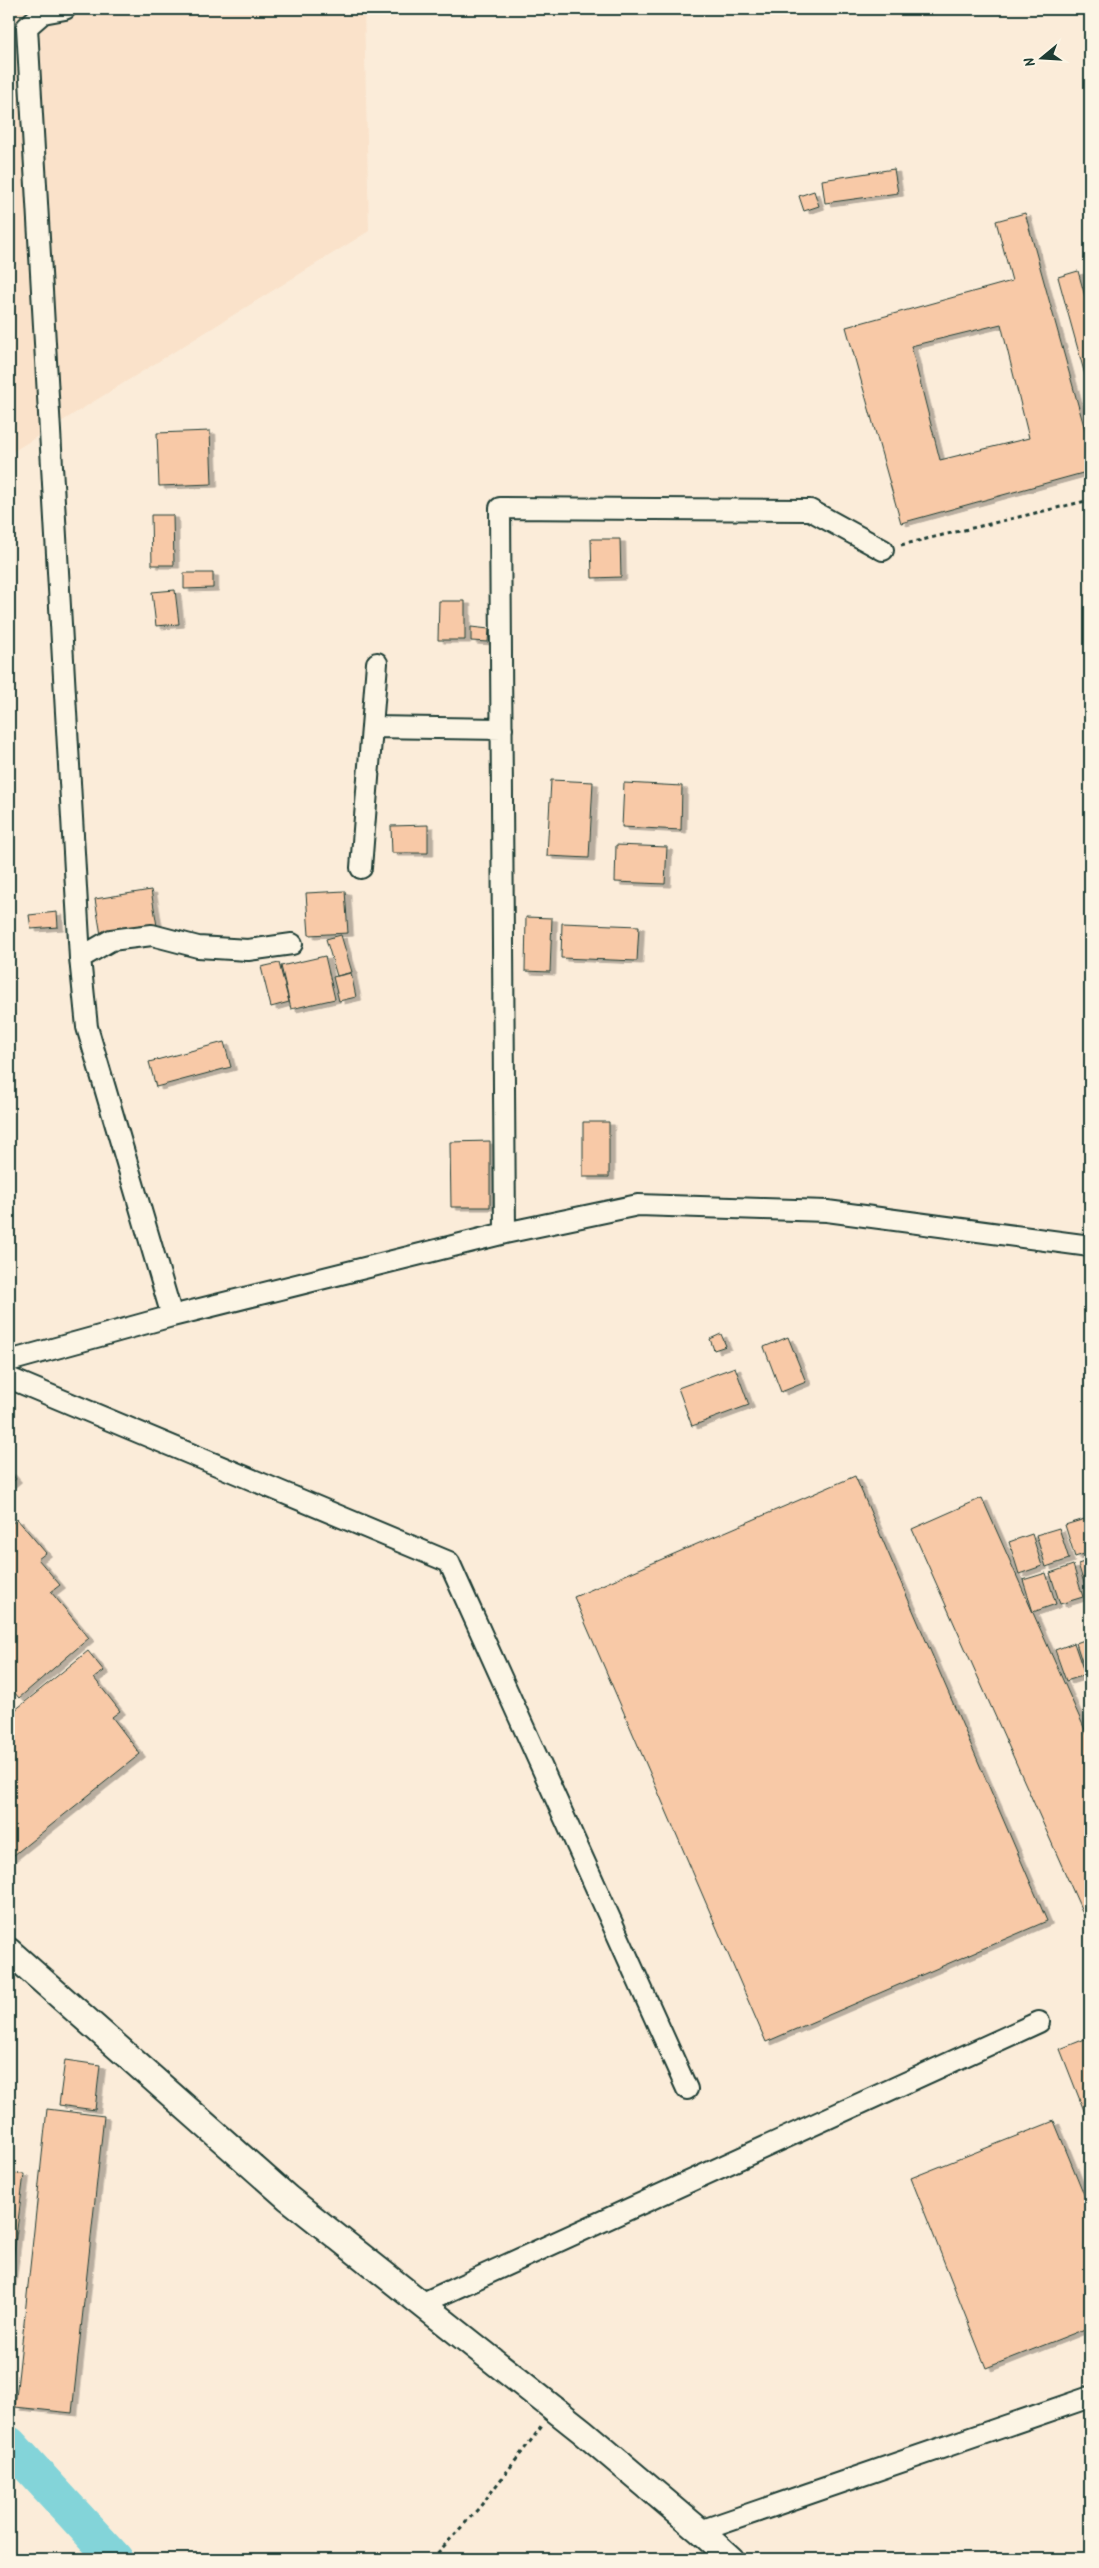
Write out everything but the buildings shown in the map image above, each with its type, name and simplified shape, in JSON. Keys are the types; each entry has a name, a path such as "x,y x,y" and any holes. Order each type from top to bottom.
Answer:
{"main road":[{"path":"9,1951 288,2198 423,2303 555,2410 700,2530 731,2559"}],"street":[{"path":"65,9 43,13 27,27 80,958 87,1027 172,1316"},
{"path":"505,1233 500,508 810,510 883,550"},
{"path":"361,868 376,663"},
{"path":"372,727 502,729"},
{"path":"80,958 111,940 152,935 198,947 248,950 292,944"},
{"path":"9,1361 172,1316 505,1233 638,1205 827,1211 1090,1246"},
{"path":"9,1378 449,1562 686,2089"},
{"path":"423,2303 1039,2022"},
{"path":"700,2530 1090,2397"}],"path":[{"path":"883,550 1090,500"},
{"path":"432,2559 479,2508 555,2410"}],"shaded area":[{"path":"9,9 364,9 369,231 9,454"}],"waterway":[{"path":"9,2444 115,2559"}]}
